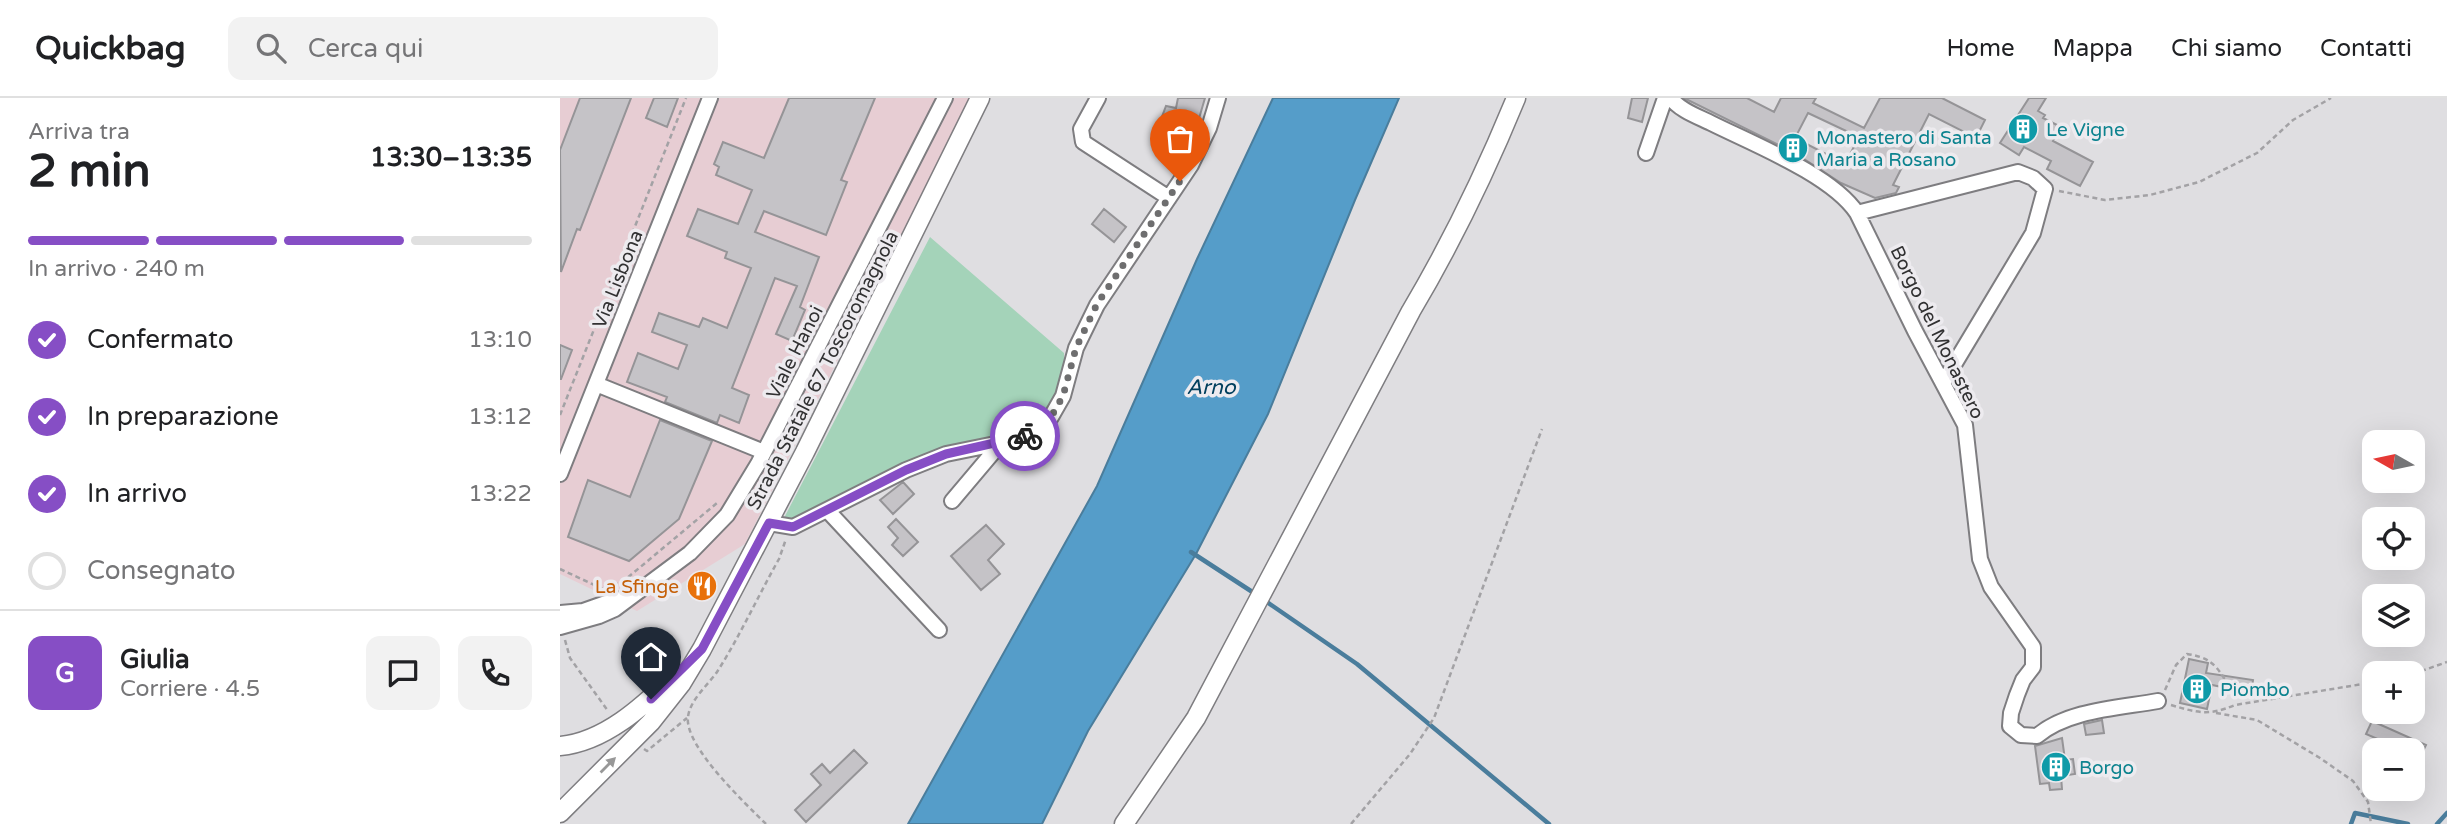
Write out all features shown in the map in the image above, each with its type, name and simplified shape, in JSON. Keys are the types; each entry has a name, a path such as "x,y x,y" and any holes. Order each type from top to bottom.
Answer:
{"main road":[{"name":"Strada Statale 67 Toscoromagnola","path":"560,813 634,739 681,684 777,524 981,98"},
{"path":"1124,824 1202,705 1411,311 1440,262 1494,151 1516,98"},
{"name":"Strada Statale 67 Toscoromagnola","path":"560,746 588,740 618,723 651,699 695,658"}],"street":[{"name":"Via Lisbona","path":"560,474 710,98"},
{"name":"Viale Hanoi","path":"561,622 583,611 638,592 690,553 727,515 764,452 945,98"},
{"path":"1098,98 1082,129 1083,142 1169,198"},
{"path":"777,524 793,527 906,470 946,454 1020,439 1039,429 1051,417 1063,396 1076,348 1097,304 1191,165 1218,98"},
{"path":"1646,153 1665,98"},
{"name":"Borgo del Monastero","path":"1671,98 1691,113 1818,178 1849,200 1857,212 1965,425 1980,559 1991,587 2033,647 2033,667 2023,680 2017,695 2010,726 2021,735 2036,736 2049,725 2068,719 2158,701"},
{"path":"1857,212 2018,172 2033,178 2045,188 2034,233 1943,383"},
{"path":"596,384 764,452"},
{"path":"952,501 1001,443"},
{"path":"827,510 939,630"}],"path":[{"path":"560,415 686,98"},
{"path":"2045,188 2105,200 2150,195 2199,182 2257,153 2293,120 2331,98"},
{"path":"1351,824 1410,754 1434,718 1542,429"},
{"path":"560,569 603,589 626,579 721,499"},
{"path":"634,739 647,751 687,718 692,704 716,672 779,559 787,536 777,524"},
{"path":"561,622 570,658 618,723"},
{"path":"2219,689 2224,678 2216,665 2204,657 2187,654 2176,665 2158,701 2197,712 2257,720 2353,781 2368,802 2371,824"},
{"path":"2425,670 2447,662"},
{"path":"2216,713 2235,705 2362,684"},
{"path":"687,718 691,735 711,765 765,824"}],"shaded area":[{"path":"560,98 970,98 745,544 637,611 560,574"}],"green space":[{"path":"930,237 1064,353 1062,379 1052,404 1042,418 1027,429 926,456 882,475 795,520 784,518"}],"water":[{"name":"Arno","path":"1273,98 1399,98 1268,414 1196,554 1088,731 1042,824 908,824 1097,486 1197,259"}],"building":[{"path":"580,98 631,98 561,272 560,150"},
{"path":"654,98 678,98 667,127 646,118"},
{"path":"789,98 875,98 841,180 847,182 826,235 764,211 755,232 819,257 800,307 805,310 792,341 776,334 797,286 775,278 732,388 749,395 739,423 720,415 717,423 665,402 667,397 627,382 638,353 678,369 687,345 652,332 659,313 699,327 703,318 727,328 751,268 725,258 727,252 687,236 698,209 738,224 752,190 716,175 719,167 714,164 723,142 764,158"},
{"path":"1178,98 1205,98 1195,132 1160,122 1166,106 1176,108"},
{"path":"1632,98 1648,98 1642,122 1628,118"},
{"path":"1684,98 1747,98 1774,112 1781,98 1816,98 1813,103 1864,128 1880,98 1942,98 1985,120 1976,138 1929,114 1893,185 1899,187 1896,193 1875,198 1841,183 1795,153","holes":["1808,113 1859,137 1845,164 1795,138"]},
{"path":"2029,98 2046,98 2038,111 2045,115 2043,118 2061,127 2053,141 2093,162 2080,186 2047,169 2051,161 2024,147 2019,155 2000,143"},
{"path":"1104,209 1126,227 1114,242 1092,224"},
{"path":"560,345 572,350 561,379 560,379"},
{"path":"660,420 712,441 679,519 629,561 568,537 588,480 630,497"},
{"path":"903,482 914,494 893,514 880,500"},
{"path":"896,519 918,542 903,556 892,545 898,538 888,527"},
{"path":"986,525 1004,544 988,560 1000,574 981,590 951,556"},
{"path":"697,576 715,585 709,597 691,588"},
{"name":"Piombo","path":"2189,659 2208,663 2206,673 2253,680 2251,693 2212,685 2207,709 2180,703"},
{"path":"2102,720 2104,733 2086,735 2084,724"},
{"path":"2371,724 2379,724 2410,738 2375,738 2366,734"},
{"name":"Borgo","path":"2062,738 2065,760 2073,759 2075,774 2061,776 2062,789 2050,790 2049,783 2040,784 2035,746"},
{"path":"854,750 867,763 806,822 795,810 821,785 811,774 822,764 830,773"}],"waterway":[{"path":"1191,552 1257,595"},
{"path":"1264,600 1357,664 1549,824"},
{"path":"2351,824 2355,813 2408,824"},
{"path":"2437,824 2447,813"}],"way so far":[{"path":"1025,436 1039,429 1051,417 1063,396 1076,348 1097,304 1180,181"}],"place":[{"name":"Le Vigne","path":"2023,129"},
{"name":"Monastero di Santa Maria a Rosano","path":"1793,148"},
{"name":"La Sfinge","path":"702,586"},
{"name":"Piombo","path":"2197,689"},
{"name":"Borgo","path":"2056,767"}],"route":[{"path":"651,699 702,649 769,523 793,527 906,470 946,454 1025,436"}]}
